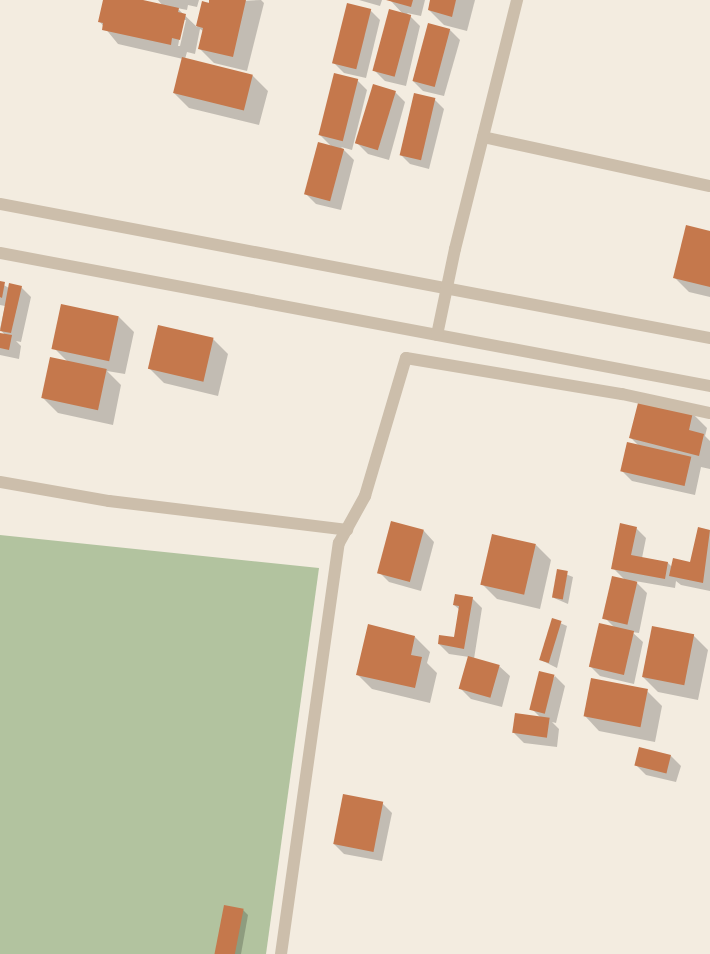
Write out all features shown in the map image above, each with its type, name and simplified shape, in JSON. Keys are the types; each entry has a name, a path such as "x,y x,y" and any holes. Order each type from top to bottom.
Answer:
{"street":[{"path":"437,335 454,249 517,0"},
{"path":"483,137 710,186"},
{"path":"0,204 710,338"},
{"path":"0,253 710,386"},
{"path":"281,954 339,543 365,496 406,358 622,394 710,413"},
{"path":"0,482 109,501 347,530"}],"green space":[{"path":"0,535 319,568 266,954 0,954"}],"building":[{"path":"103,0 143,0 179,8 178,12 186,14 180,40 172,38 171,45 102,30 103,23 98,22"},
{"path":"209,0 246,0 233,57 198,49 203,28 196,26 202,1 209,3"},
{"path":"386,0 413,0 411,7"},
{"path":"430,0 456,0 452,17 428,10"},
{"path":"347,3 371,9 356,69 332,63"},
{"path":"389,9 411,15 395,77 372,71"},
{"path":"428,23 450,29 435,87 412,81"},
{"path":"182,57 253,75 244,111 173,93"},
{"path":"334,73 358,79 343,141 319,135"},
{"path":"373,84 396,91 378,150 355,143"},
{"path":"414,93 435,98 421,160 400,155"},
{"path":"318,142 344,149 330,201 304,194"},
{"path":"686,225 710,231 710,287 673,278"},
{"path":"0,281 5,282 2,298 0,297"},
{"path":"9,283 22,286 11,333 0,331"},
{"path":"61,304 119,316 109,361 51,349"},
{"path":"158,325 214,338 203,382 148,369"},
{"path":"0,333 12,335 9,350 0,348"},
{"path":"50,357 107,369 98,410 41,398"},
{"path":"639,399 693,412 689,430 704,434 699,456 629,438"},
{"path":"627,442 691,457 685,486 620,471"},
{"path":"391,521 424,530 410,582 377,573"},
{"path":"620,523 637,527 631,555 668,562 665,579 611,569"},
{"path":"698,527 710,530 703,583 669,576 673,558 690,562"},
{"path":"492,534 536,544 524,595 480,585"},
{"path":"557,569 568,571 563,599 552,598"},
{"path":"612,576 637,582 627,625 602,619"},
{"path":"455,594 473,597 464,649 438,644 439,635 454,637 459,606 453,605"},
{"path":"552,618 562,621 549,663 539,660"},
{"path":"599,623 634,631 624,675 589,667"},
{"path":"368,624 415,636 411,655 422,657 415,688 356,675"},
{"path":"652,626 694,634 684,685 642,677"},
{"path":"468,656 500,665 490,698 459,689"},
{"path":"539,671 555,675 545,714 529,710"},
{"path":"591,678 648,689 640,727 584,716"},
{"path":"515,713 550,718 547,738 512,733"},
{"path":"639,747 671,755 666,773 634,765"},
{"path":"343,794 383,802 374,852 333,844"},
{"path":"224,905 244,909 235,954 214,954"}]}
